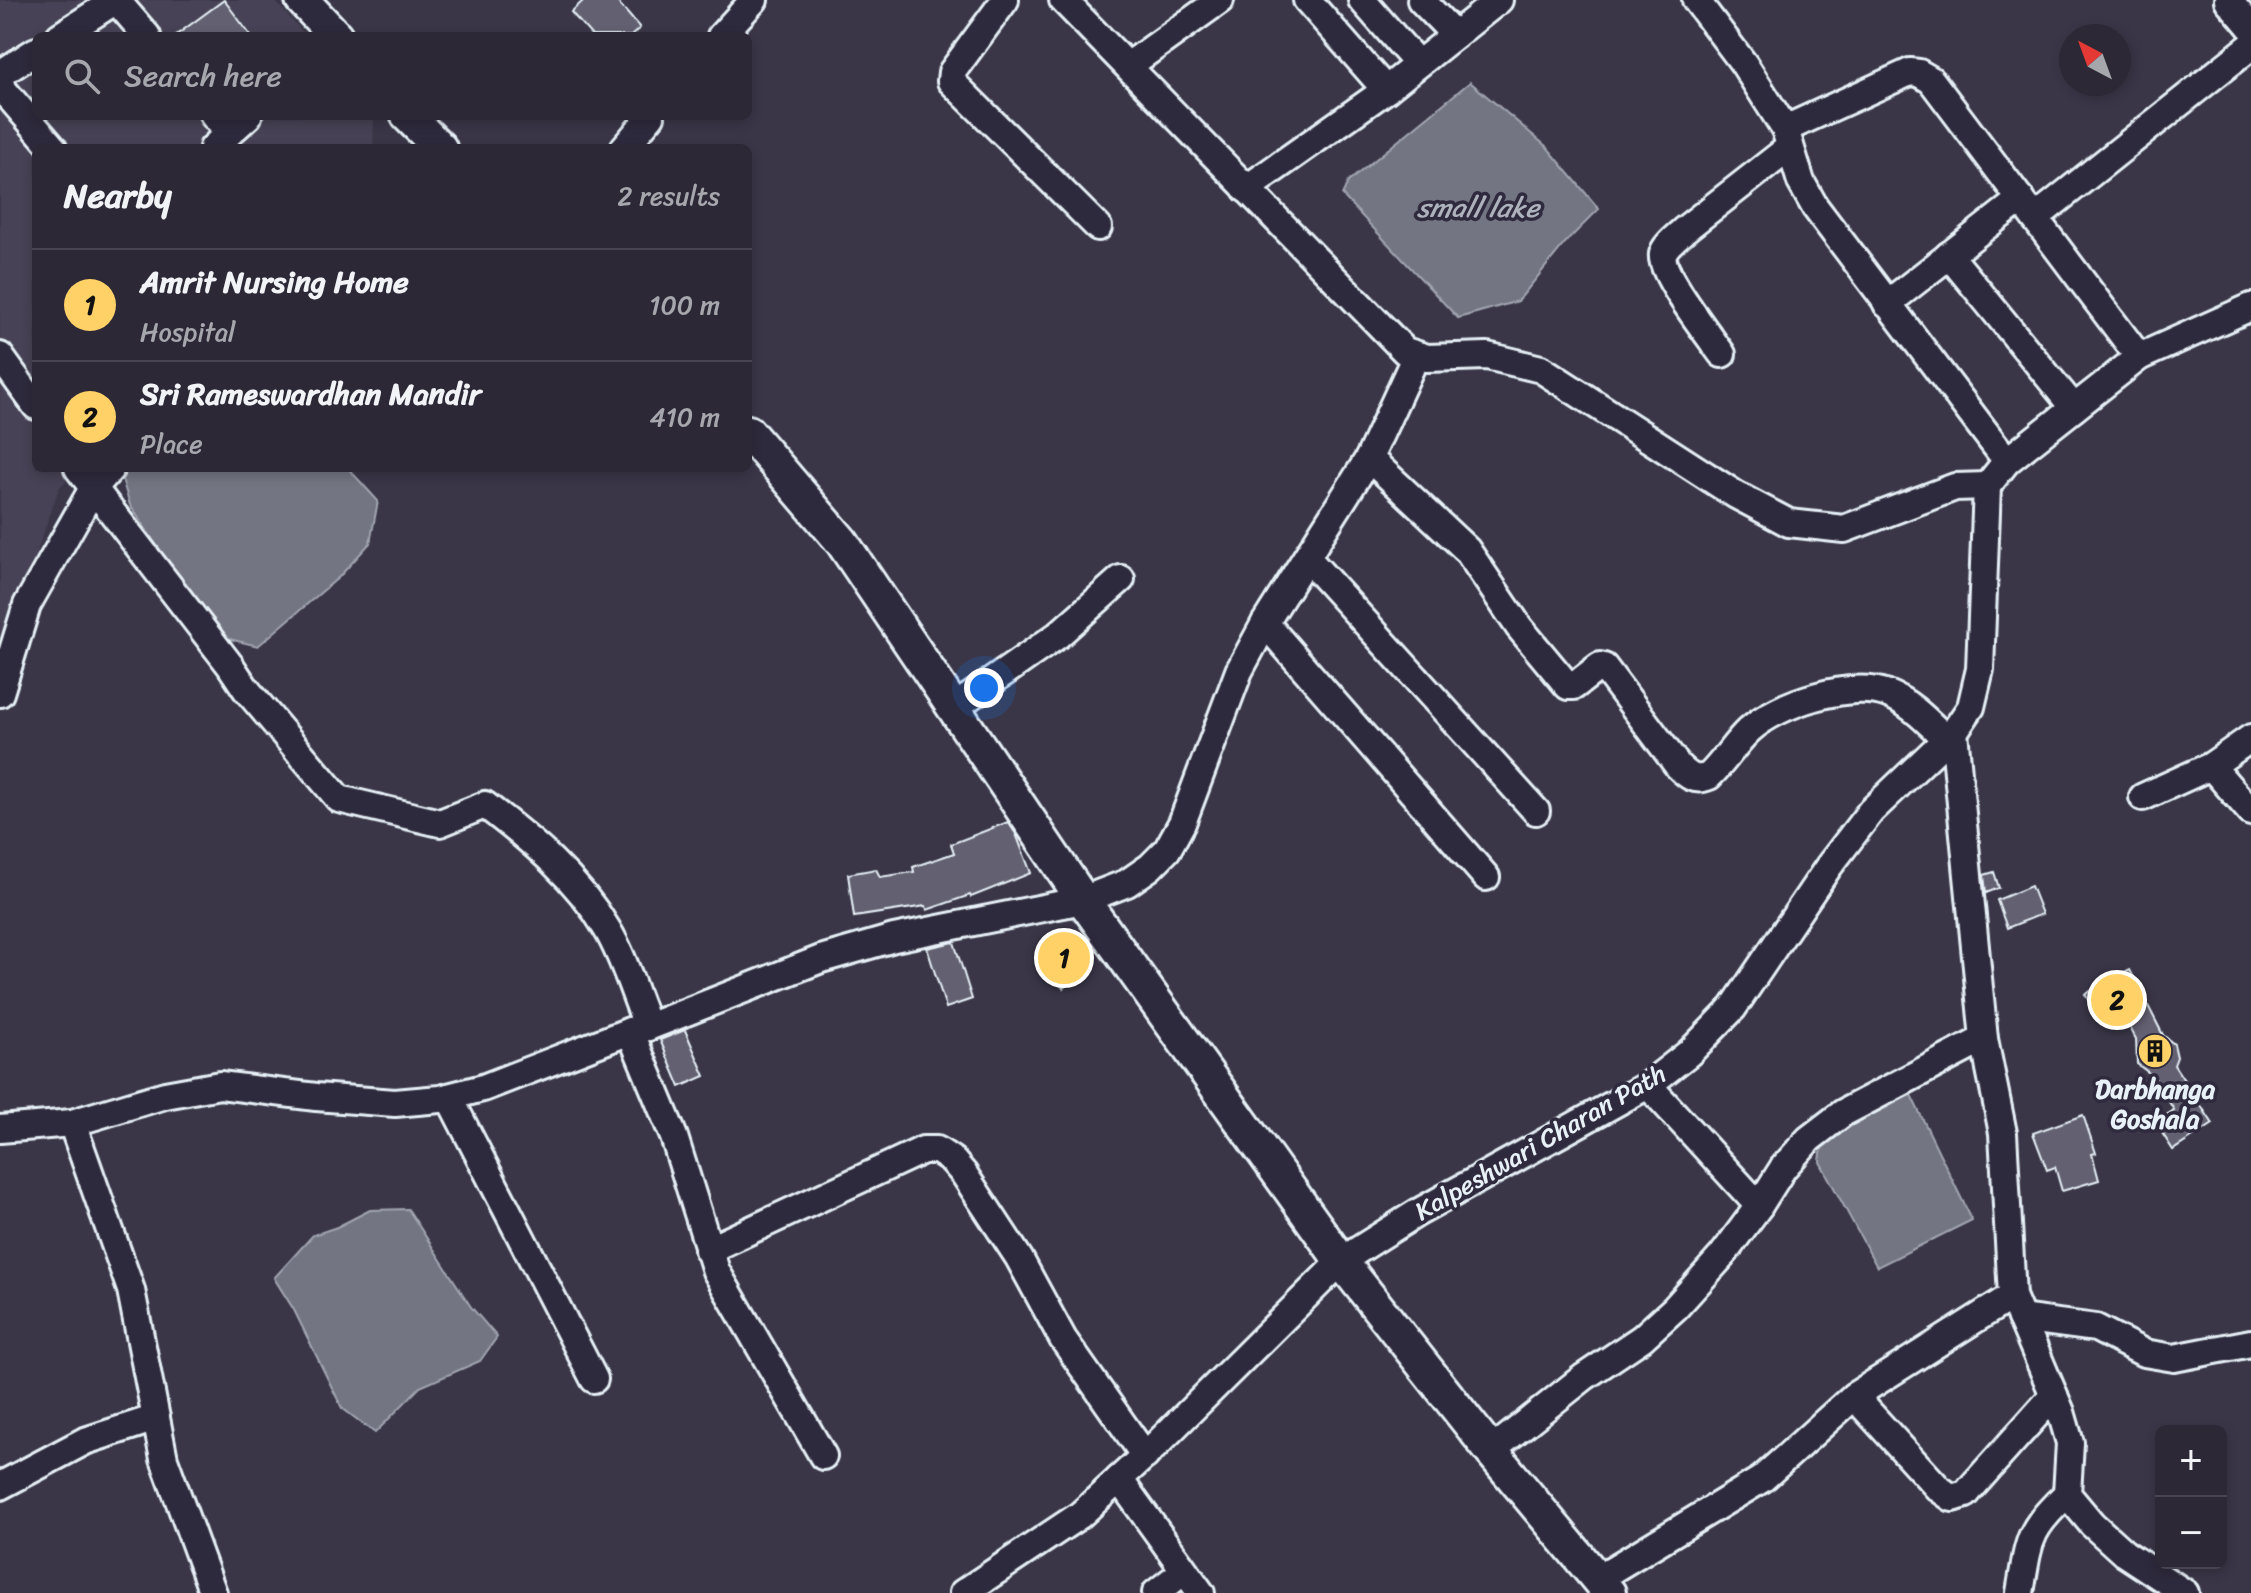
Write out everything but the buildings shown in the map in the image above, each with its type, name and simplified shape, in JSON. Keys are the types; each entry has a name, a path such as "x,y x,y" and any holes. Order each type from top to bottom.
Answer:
{"main road":[{"path":"302,0 332,32"},
{"path":"752,437 842,542 1083,900 1341,1261 1491,1451 1603,1586"}],"street":[{"path":"66,32 117,0 144,32"},
{"path":"725,32 754,0"},
{"path":"1005,0 952,72 951,81 1098,227"},
{"path":"1063,0 1405,351 1416,356 1487,356 1541,369 1736,495 1789,523 1844,529 1955,487 1987,486 2007,461 2139,357 2251,307"},
{"path":"1128,66 1220,0"},
{"path":"1307,0 1386,90"},
{"path":"1362,0 1418,64"},
{"path":"1421,0 1455,35"},
{"path":"1246,189 1386,90 1499,0"},
{"path":"1696,0 1744,64 1788,138 1801,182 1815,207 2007,461"},
{"path":"2228,0 2251,27"},
{"path":"1887,304 1949,255 2028,209 2251,46"},
{"path":"0,74 32,54"},
{"path":"1722,354 1674,285 1664,267 1662,255 1684,230 1788,138 1910,72 1931,80 2139,357"},
{"path":"0,86 50,144"},
{"path":"627,144 648,120"},
{"path":"1949,255 2074,408"},
{"path":"0,356 32,400"},
{"path":"0,1129 72,1123 165,1095 220,1085 395,1103 449,1097 483,1088 821,959 894,938 1083,900 1127,883 1167,850 1182,823 1239,671 1265,623 1369,458 1416,356"},
{"path":"1369,458 1467,550 1519,627 1568,686 1574,686 1600,666 1604,667 1678,766 1691,777 1702,779 1709,776 1759,722 1807,700 1845,691 1870,690 1888,694 1950,735 1984,1039 2003,1133 2017,1307 2054,1395 2070,1443 2067,1494 2034,1529 2020,1593"},
{"path":"0,693 27,605 85,479 246,689 339,799 440,823 485,805 541,848 608,929 708,1250 726,1290 823,1456"},
{"name":"Kalpeshwari Charan Path","path":"963,1593 1080,1515 1145,1456 1341,1261 1417,1213 1648,1085 1689,1053 1733,1008 1829,866 1871,811 1950,735 1971,707 1980,669 1987,486"},
{"path":"1308,559 1536,811"},
{"path":"955,707 1058,635 1121,579"},
{"path":"1265,623 1486,877"},
{"path":"2143,797 2211,766 2251,738"},
{"path":"2211,766 2251,812"},
{"path":"1491,1451 1584,1377 1642,1338 1675,1308 1722,1256 1783,1168 1809,1139 1843,1113 1984,1039"},
{"path":"1648,1085 1759,1206"},
{"path":"449,1097 594,1379"},
{"path":"72,1123 131,1290 164,1459 213,1593"},
{"path":"708,1250 923,1150 937,1150 952,1160 964,1174 1019,1258 1063,1339 1145,1456"},
{"path":"1603,1586 1762,1479 1854,1396 2017,1307 2096,1328 2144,1353 2174,1358 2251,1343"},
{"path":"1854,1396 1938,1488 1952,1498 1971,1488 2054,1395"},
{"path":"0,1486 85,1441 156,1418"},
{"path":"1119,1479 1201,1593"},
{"path":"2067,1494 2092,1524 2124,1553 2185,1593"},
{"path":"1156,1593 1184,1571"}],"shaded area":[{"path":"0,0 274,0 302,32 32,32 32,120 374,120 373,144 32,144 32,472 74,472 59,488 0,660"}],"water":[{"name":"small lake","path":"1470,82 1547,147 1599,209 1564,244 1518,301 1458,318 1342,195 1348,182"},
{"path":"126,472 352,472 378,501 370,543 339,577 258,646 217,636 130,505 122,479"},
{"path":"1910,1093 1972,1220 1877,1267 1820,1162 1822,1150 1826,1138 1842,1124"},
{"path":"408,1209 471,1307 497,1337 480,1361 420,1387 375,1433 342,1408 294,1310 274,1278 313,1235 370,1210"}],"place":[{"name":"Amrit Nursing Home","path":"1064,958"},
{"name":"Sri Rameswardhan Mandir","path":"2117,1000"},
{"name":"Darbhanga Goshala","path":"2155,1051"}]}
